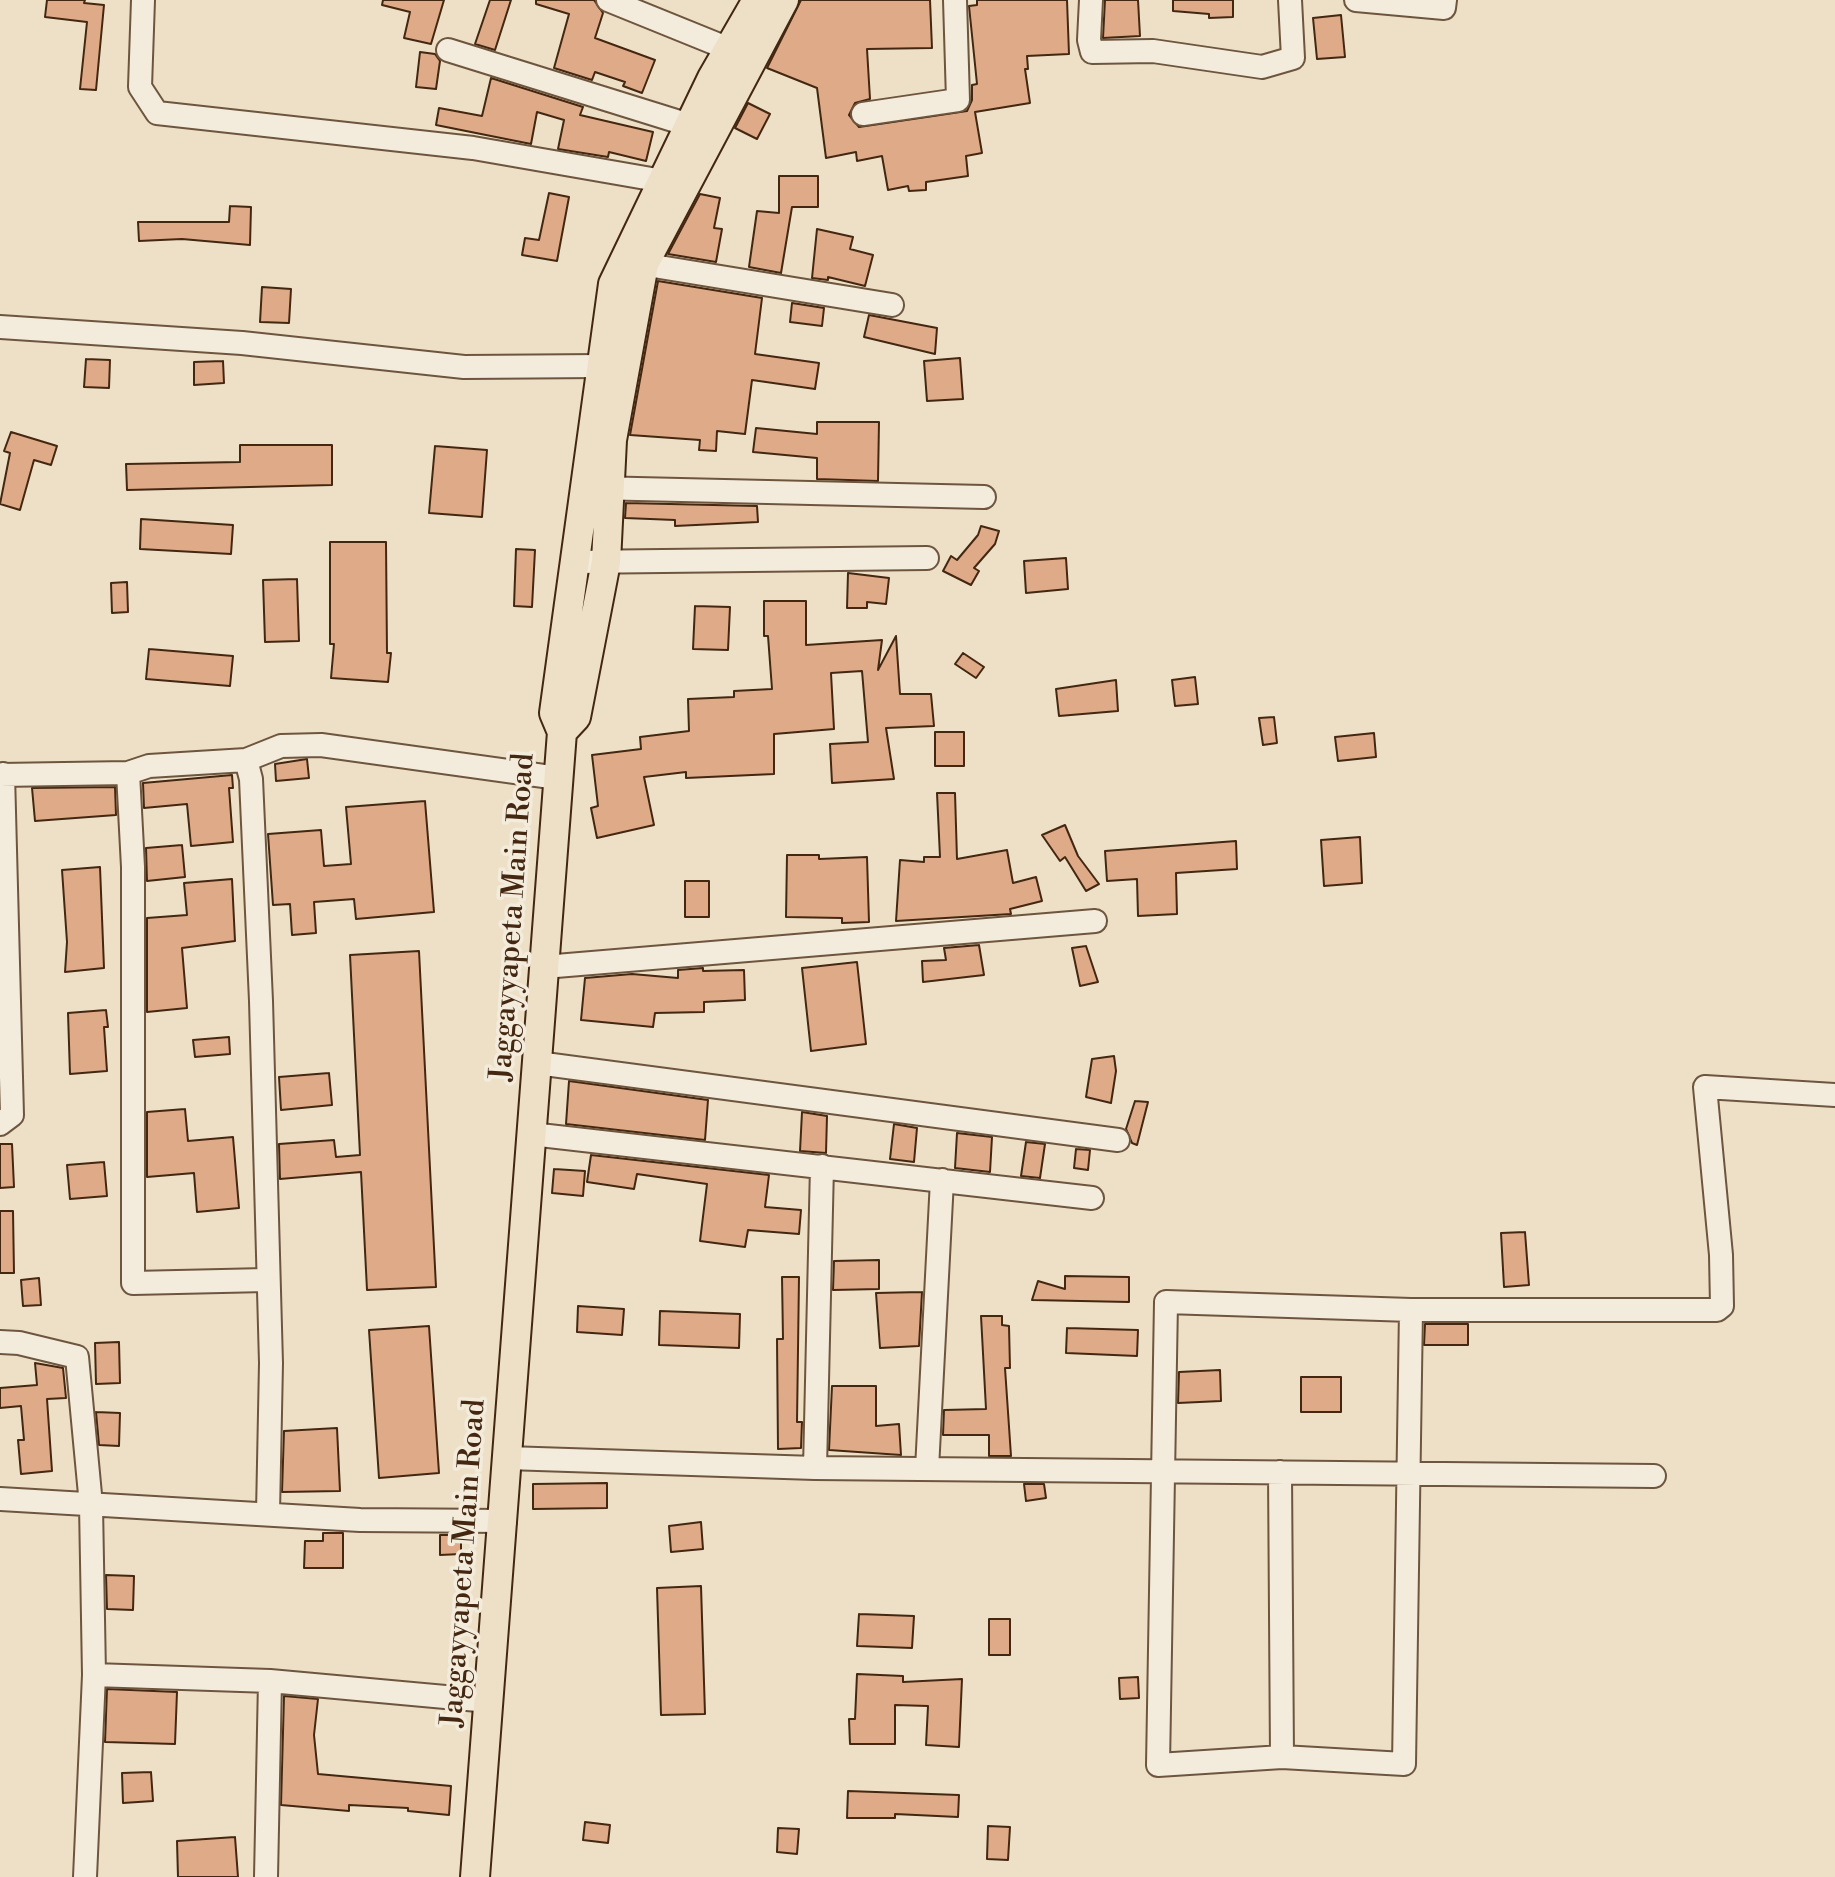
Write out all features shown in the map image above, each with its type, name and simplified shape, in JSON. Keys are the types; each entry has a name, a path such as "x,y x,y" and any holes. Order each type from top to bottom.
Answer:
{"main road":[{"name":"Jaggayyapeta Main Road","path":"475,1877 562,732 554,713 575,562 596,488 601,366 613,284 634,263 663,181 689,125 757,0"},
{"path":"562,732 576,717 606,562 596,488 612,440 634,263 784,0"}],"street":[{"path":"143,0 140,87 157,113 473,148 663,181"},
{"path":"608,0 729,49"},
{"path":"863,114 958,100 955,0"},
{"path":"1091,0 1089,40 1092,52 1153,51 1262,67 1293,58 1290,0"},
{"path":"1356,0 1444,8 1445,0"},
{"path":"448,50 689,125"},
{"path":"634,263 892,305"},
{"path":"0,327 242,343 464,367 601,366"},
{"path":"596,488 984,497"},
{"path":"575,562 927,558"},
{"path":"0,1124 12,1115 1,774 128,773 149,766 246,760 281,746 321,745 558,778"},
{"path":"246,760 251,779 261,1001 266,1280 271,1363 268,1513"},
{"path":"128,773 133,867 133,1283 266,1280"},
{"path":"544,967 1095,921"},
{"path":"537,1063 1118,1140"},
{"path":"1411,1310 1404,1764 1282,1757 1158,1765 1166,1302 1411,1310 1717,1310 1722,1306 1721,1255 1705,1087 1835,1095"},
{"path":"531,1134 1092,1198"},
{"path":"815,1468 822,1166"},
{"path":"927,1469 942,1180"},
{"path":"0,1342 19,1343 77,1357 91,1505 94,1675 85,1877"},
{"path":"507,1458 815,1468 1654,1476"},
{"path":"1280,1472 1282,1757"},
{"path":"0,1499 360,1520 503,1521"},
{"path":"94,1675 270,1681 489,1701"},
{"path":"266,1877 270,1681"}],"building":[{"path":"47,0 85,0 84,3 104,5 96,90 80,89 87,22 45,17"},
{"path":"383,0 444,0 431,44 404,38 410,12 382,5"},
{"path":"490,0 511,0 495,50 475,44"},
{"path":"536,0 594,0 603,13 595,38 655,60 642,93 623,86 625,82 595,72 592,80 554,68 569,14 536,4"},
{"path":"801,0 930,0 932,48 867,49 870,99 855,103 849,115 859,127 967,111 972,100 972,85 977,84 969,6 977,5 977,0 1067,0 1069,54 1027,56 1028,69 1025,69 1030,103 975,112 982,153 966,156 968,176 926,182 926,190 909,191 908,186 888,190 882,156 857,161 856,152 826,158 817,88 767,68"},
{"path":"1105,0 1138,0 1140,36 1103,38"},
{"path":"1173,0 1233,0 1233,17 1209,18 1209,14 1173,11"},
{"path":"1341,15 1345,57 1317,59 1313,18"},
{"path":"420,52 435,54 440,61 436,89 416,87"},
{"path":"491,78 583,107 580,115 653,132 646,161 609,152 608,157 558,149 564,120 537,112 531,144 436,125 439,108 482,116"},
{"path":"748,103 770,114 757,139 735,128"},
{"path":"779,176 818,176 818,207 792,207 781,273 749,267 757,211 779,213"},
{"path":"549,193 569,197 557,261 522,255 525,238 539,240"},
{"path":"700,194 720,198 714,228 722,229 716,262 668,254"},
{"path":"230,206 251,207 250,245 182,239 139,241 138,222 229,222"},
{"path":"817,229 853,237 850,249 873,255 865,286 828,277 828,280 812,278"},
{"path":"658,281 762,298 755,354 819,363 815,389 752,380 745,434 717,431 716,451 699,450 700,440 630,435"},
{"path":"262,287 291,289 289,323 260,322"},
{"path":"792,303 824,308 822,326 790,322"},
{"path":"869,315 937,328 935,354 864,337"},
{"path":"960,358 963,399 927,401 924,361"},
{"path":"86,359 110,360 109,388 84,387"},
{"path":"223,361 224,383 194,385 194,362"},
{"path":"817,422 879,422 878,481 817,479 817,458 753,452 756,428 817,434"},
{"path":"11,432 57,446 51,465 34,460 20,510 0,504 10,453 4,451"},
{"path":"240,445 332,445 332,485 127,490 126,464 240,462"},
{"path":"435,446 487,450 482,517 429,513"},
{"path":"626,503 757,506 758,522 675,526 675,520 625,518"},
{"path":"141,519 233,525 231,554 140,549"},
{"path":"981,526 999,531 995,544 974,568 979,571 971,585 943,571 951,556 957,560 978,535"},
{"path":"330,542 386,542 387,653 391,653 388,682 331,678 334,644 330,644"},
{"path":"516,549 535,550 532,607 514,606"},
{"path":"1066,558 1068,589 1026,593 1024,561"},
{"path":"848,573 889,578 886,604 867,602 867,608 847,608"},
{"path":"297,579 299,641 265,642 263,580"},
{"path":"127,582 128,612 112,613 111,583"},
{"path":"764,601 806,601 806,645 882,640 878,670 896,636 900,694 931,694 934,726 886,728 894,779 832,783 830,744 868,742 862,671 831,673 834,729 774,734 774,774 686,778 686,772 644,777 654,825 597,838 591,808 598,806 592,755 641,749 640,737 689,731 688,699 734,697 734,691 772,689 768,636 764,636"},
{"path":"695,606 730,607 728,650 693,649"},
{"path":"149,649 233,656 230,686 146,679"},
{"path":"963,653 984,667 976,678 955,664"},
{"path":"1195,677 1198,704 1175,706 1172,680"},
{"path":"1116,680 1118,711 1059,716 1056,689"},
{"path":"1274,717 1277,743 1263,745 1259,718"},
{"path":"935,732 964,732 964,766 935,766"},
{"path":"1374,733 1376,757 1338,761 1335,737"},
{"path":"307,759 309,778 276,781 275,764"},
{"path":"232,775 233,788 229,788 233,842 191,846 187,804 144,808 143,783"},
{"path":"115,787 116,815 35,821 32,788"},
{"path":"937,793 955,793 957,859 1007,850 1013,883 1036,877 1042,901 1010,909 1011,914 896,921 900,860 924,862 924,857 940,857"},
{"path":"425,801 434,912 356,919 354,899 314,902 316,933 292,935 290,904 273,905 268,834 321,830 324,866 351,864 346,807"},
{"path":"1065,825 1078,856 1099,884 1086,891 1065,857 1060,861 1042,835"},
{"path":"1360,837 1362,883 1324,886 1321,840"},
{"path":"1236,841 1237,869 1176,873 1177,914 1138,916 1137,879 1107,881 1105,851"},
{"path":"182,845 185,877 147,881 146,848"},
{"path":"787,855 819,855 819,859 867,857 869,922 842,923 842,918 786,917"},
{"path":"100,867 104,968 65,972 67,942 62,870"},
{"path":"232,879 235,941 182,948 187,1008 147,1012 147,918 187,915 184,883"},
{"path":"685,881 709,881 709,917 685,917"},
{"path":"979,945 984,975 923,982 922,961 946,960 944,948"},
{"path":"1086,946 1098,982 1080,986 1072,948"},
{"path":"419,951 436,1287 367,1290 361,1172 280,1179 279,1144 334,1140 336,1157 360,1155 350,955"},
{"path":"857,962 866,1044 811,1051 802,968"},
{"path":"703,968 703,971 744,970 745,1000 704,1002 704,1012 655,1013 653,1027 581,1020 585,978 632,974 678,978 678,970"},
{"path":"106,1010 107,1071 70,1074 68,1013"},
{"path":"229,1037 230,1054 195,1057 193,1040"},
{"path":"1114,1056 1116,1071 1111,1103 1086,1097 1092,1059"},
{"path":"329,1073 332,1105 281,1110 279,1077"},
{"path":"569,1081 708,1100 705,1140 566,1124"},
{"path":"1135,1101 1148,1102 1137,1145 1132,1143 1126,1129"},
{"path":"185,1109 188,1141 233,1137 239,1208 197,1212 194,1173 147,1177 147,1112"},
{"path":"802,1112 827,1116 826,1153 800,1151"},
{"path":"894,1124 917,1128 914,1162 890,1159"},
{"path":"957,1133 992,1137 990,1172 955,1168"},
{"path":"1026,1142 1045,1144 1040,1178 1021,1176"},
{"path":"0,1144 12,1144 14,1187 0,1188"},
{"path":"1076,1149 1090,1150 1088,1170 1074,1168"},
{"path":"591,1155 769,1175 765,1207 801,1210 799,1234 748,1230 745,1247 700,1241 707,1184 637,1174 634,1189 587,1182"},
{"path":"104,1162 107,1196 70,1199 67,1165"},
{"path":"554,1169 585,1171 583,1196 552,1193"},
{"path":"0,1211 13,1211 14,1273 0,1273"},
{"path":"1525,1232 1529,1285 1504,1287 1501,1233"},
{"path":"879,1260 879,1289 833,1290 834,1261"},
{"path":"1065,1276 1129,1277 1129,1302 1032,1300 1038,1281 1065,1289"},
{"path":"782,1277 799,1277 797,1422 802,1422 801,1448 778,1449 777,1339 783,1339"},
{"path":"39,1278 41,1305 23,1306 21,1280"},
{"path":"922,1292 919,1346 880,1348 876,1293"},
{"path":"578,1306 624,1309 622,1335 577,1332"},
{"path":"660,1311 740,1314 739,1348 659,1345"},
{"path":"981,1316 1002,1316 1002,1325 1009,1326 1010,1368 1005,1368 1011,1456 989,1456 989,1435 943,1435 944,1410 986,1409"},
{"path":"1425,1324 1468,1324 1468,1345 1424,1345"},
{"path":"429,1326 439,1473 379,1478 369,1330"},
{"path":"1067,1328 1138,1330 1137,1356 1066,1353"},
{"path":"119,1342 120,1383 96,1384 95,1343"},
{"path":"35,1363 63,1368 66,1398 47,1399 52,1471 21,1474 18,1440 24,1440 21,1406 0,1408 0,1388 37,1385"},
{"path":"1220,1370 1221,1401 1178,1403 1179,1372"},
{"path":"1301,1377 1341,1377 1341,1412 1301,1412"},
{"path":"832,1386 876,1386 876,1426 899,1424 901,1455 829,1450"},
{"path":"96,1412 120,1413 119,1446 99,1445"},
{"path":"337,1428 340,1491 282,1492 284,1431"},
{"path":"607,1483 607,1508 533,1509 533,1484"},
{"path":"1024,1484 1044,1484 1046,1498 1026,1501"},
{"path":"701,1522 703,1549 671,1552 669,1526"},
{"path":"323,1533 343,1533 343,1568 304,1568 305,1541 323,1541"},
{"path":"440,1535 461,1535 461,1554 440,1555"},
{"path":"106,1575 134,1576 133,1610 107,1609"},
{"path":"701,1586 705,1714 661,1715 657,1588"},
{"path":"859,1614 914,1616 912,1648 857,1646"},
{"path":"989,1619 1010,1619 1010,1655 989,1655"},
{"path":"857,1674 903,1676 903,1682 962,1679 959,1747 926,1745 928,1706 895,1705 895,1744 850,1744 849,1719 855,1719"},
{"path":"1138,1677 1139,1698 1120,1699 1119,1678"},
{"path":"107,1689 177,1692 175,1744 105,1742"},
{"path":"284,1696 318,1699 314,1735 318,1774 451,1786 449,1815 408,1811 408,1808 349,1805 349,1811 281,1805"},
{"path":"151,1772 153,1801 123,1803 122,1773"},
{"path":"848,1791 959,1795 958,1817 895,1814 895,1818 847,1818"},
{"path":"585,1822 610,1825 608,1843 583,1840"},
{"path":"988,1826 1010,1827 1008,1860 987,1859"},
{"path":"778,1828 799,1829 797,1854 777,1852"},
{"path":"235,1837 238,1877 178,1877 177,1841"}]}
